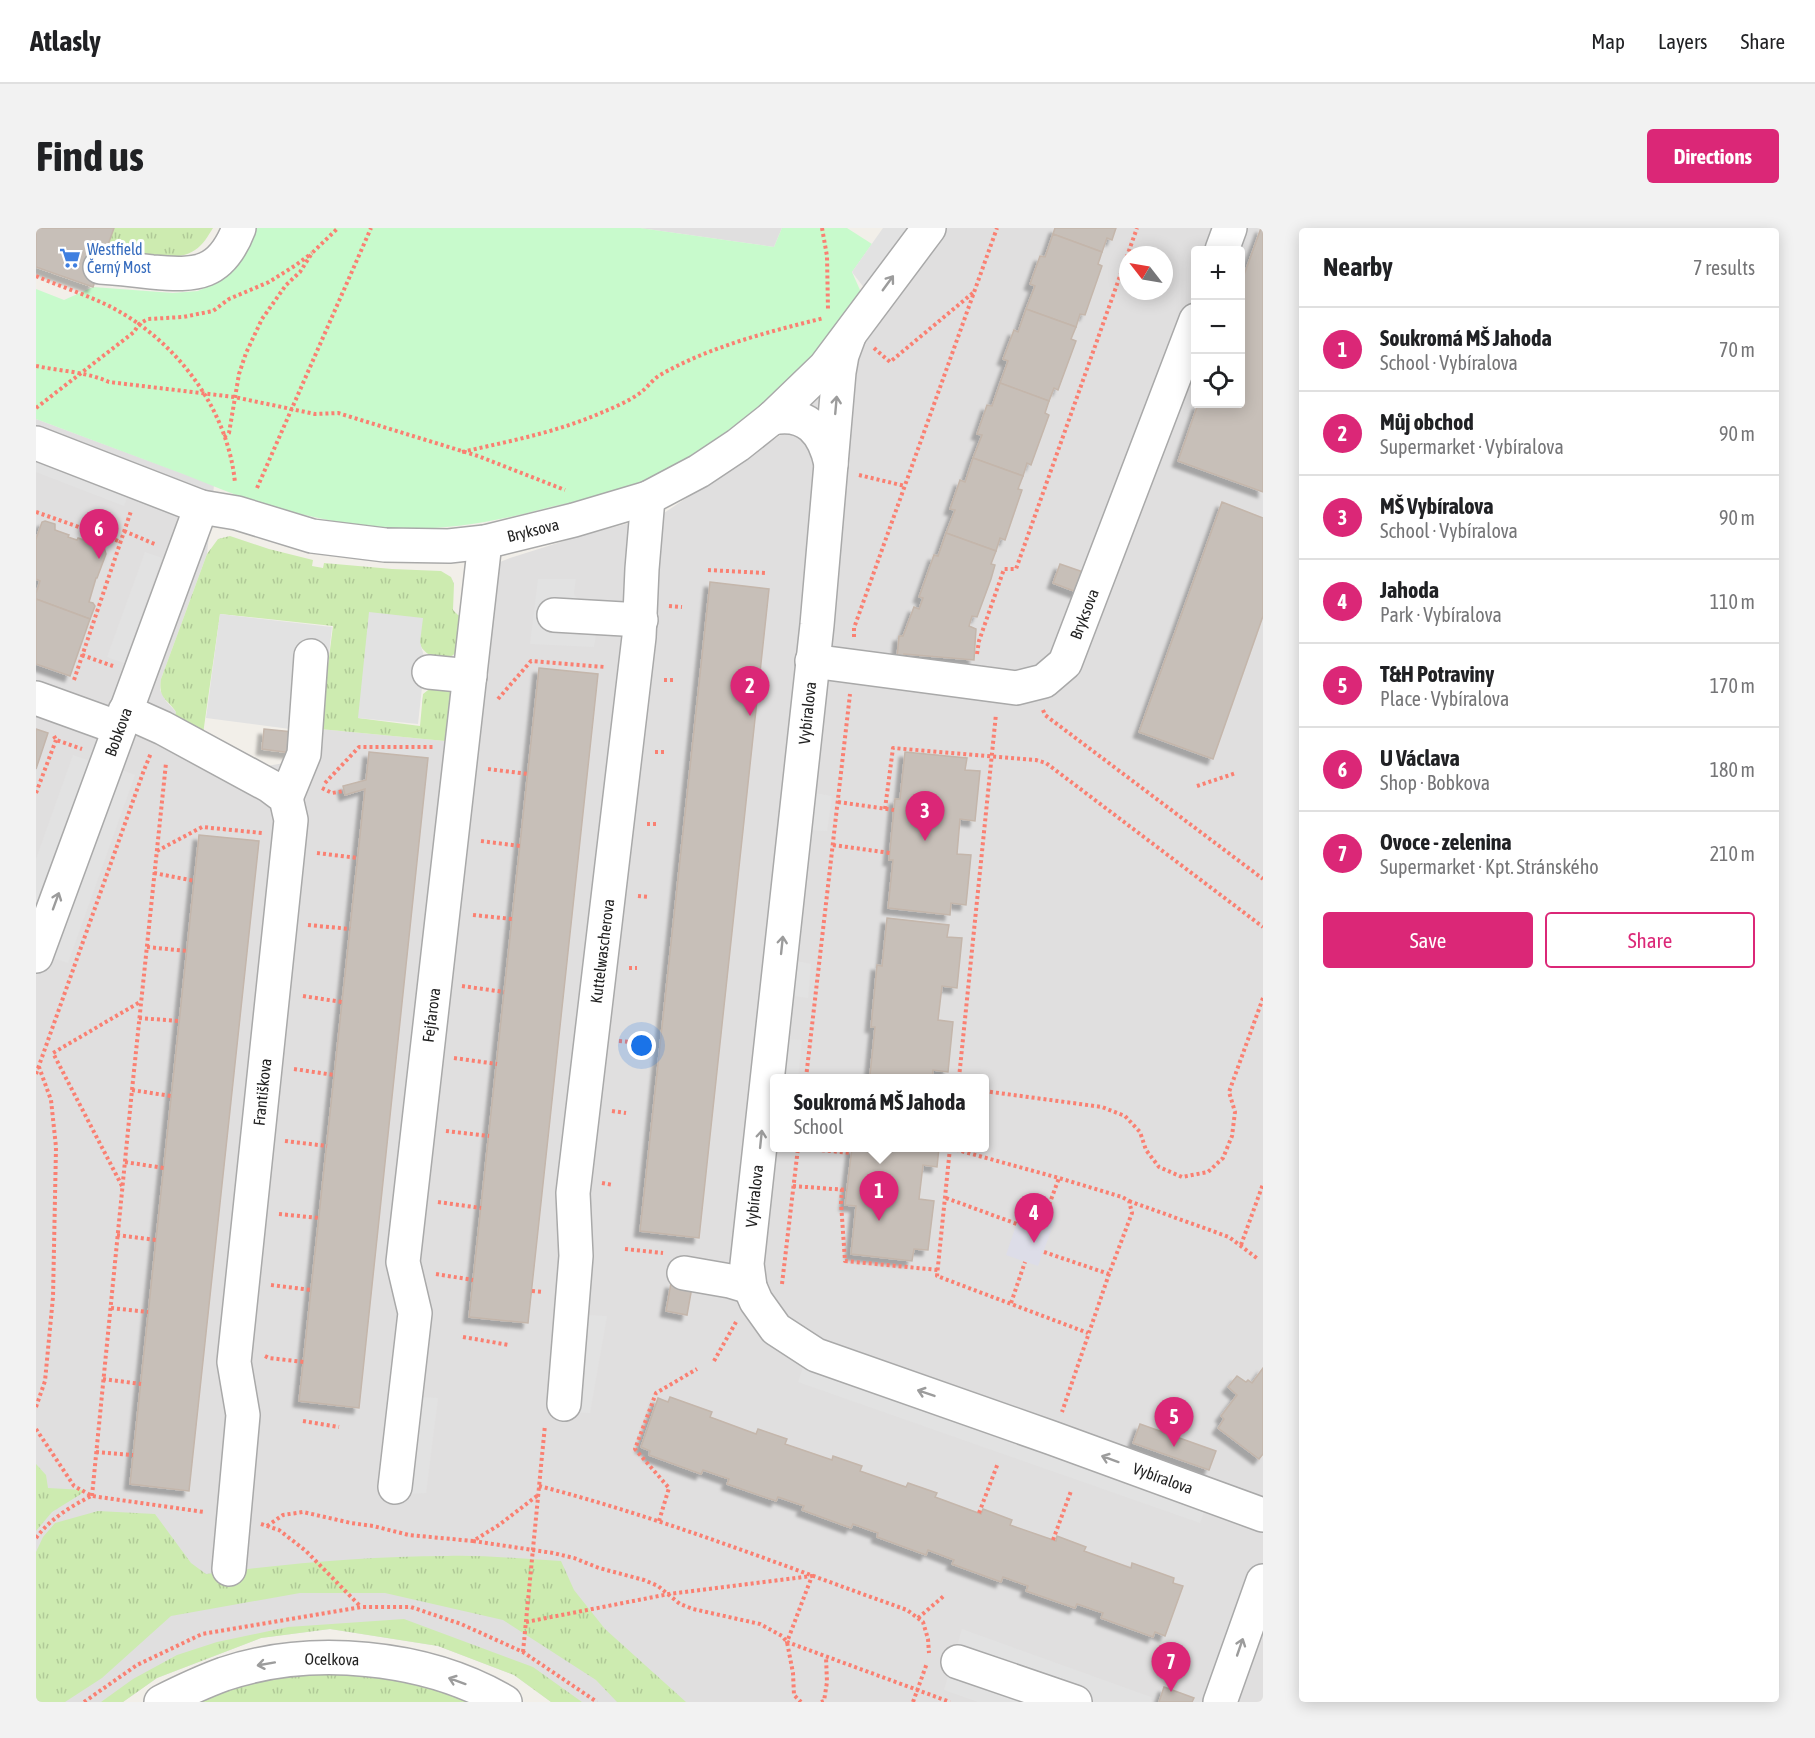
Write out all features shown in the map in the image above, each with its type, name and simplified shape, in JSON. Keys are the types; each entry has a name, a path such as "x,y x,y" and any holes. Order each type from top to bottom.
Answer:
{"street":[{"path":"170,274 195,266 204,259 213,250 223,228"},
{"path":"100,267 193,274 216,264 227,252 239,228"},
{"name":"Bryksova","path":"36,442 201,507 237,513 312,536 385,545 449,546 485,542 574,520 648,498 699,471 738,445 772,418 825,367 929,228"},
{"path":"1223,246 1230,228"},
{"name":"Vybíralova","path":"851,333 842,355 839,372 817,625 747,1264 766,1287 756,1301 776,1329 816,1355 1052,1437 1263,1515"},
{"name":"Bryksova","path":"812,662 1016,688 1044,681 1065,663 1191,333"},
{"path":"772,418 796,417 808,423 824,439 831,464"},
{"name":"Kuttelwascherova","path":"555,1412 576,1256 573,1193 655,614 642,569 648,498"},
{"name":"Bobkova","path":"36,956 201,507"},
{"name":"Fejfarova","path":"395,1487 415,1313 403,1262 485,542"},
{"path":"554,615 655,614"},
{"path":"36,698 163,728 270,786 286,798 304,754 311,656"},
{"path":"429,672 470,676"},
{"name":"Františkova","path":"229,1569 243,1415 234,1362 291,820 286,798"},
{"path":"676,1263 730,1281 766,1287"},
{"path":"1220,1702 1263,1581"},
{"name":"Ocelkova","path":"161,1702 216,1677 261,1665 297,1659 334,1658 371,1660 439,1674 470,1685 504,1702"},
{"path":"958,1662 1075,1702"}],"path":[{"path":"36,408 135,332 139,324 148,319 183,317 213,311 229,299 269,282 296,265 338,228"},
{"path":"237,513 251,502 372,228"},
{"path":"822,228 827,256 829,302"},
{"path":"854,639 854,628 997,228"},
{"path":"975,682 979,640 1004,569 1016,569 1137,228"},
{"path":"224,438 229,434 239,374 262,319 286,285 300,272 312,253"},
{"path":"36,276 98,302 139,324 182,363 203,392 228,446 234,475 237,513"},
{"path":"462,452 537,435 602,412 640,393 658,377 721,347 767,332 828,317 843,321 851,333 890,362 974,292"},
{"path":"36,366 93,375 108,382 203,392 315,414 338,413 478,456 566,491 568,498"},
{"path":"36,512 121,542"},
{"path":"72,687 129,516"},
{"path":"124,531 148,541"},
{"path":"708,570 765,573"},
{"path":"655,614 682,607"},
{"path":"495,703 531,661 614,668"},
{"path":"1029,685 1045,715 1263,879"},
{"path":"806,1074 850,688"},
{"path":"959,1074 997,706"},
{"path":"92,1496 166,764 163,728"},
{"path":"36,1074 144,770 163,728"},
{"path":"36,793 56,740"},
{"path":"344,791 332,793 321,788 359,747 435,747"},
{"path":"885,808 893,748 1036,760 1046,763 1263,927"},
{"path":"498,770 528,774"},
{"path":"1197,786 1236,773"},
{"path":"838,801 894,810"},
{"path":"643,823 657,824"},
{"path":"157,851 202,827 260,834 269,829"},
{"path":"474,840 520,846"},
{"path":"833,845 890,853"},
{"path":"313,852 358,858"},
{"path":"154,873 195,881"},
{"path":"637,896 649,897"},
{"path":"483,916 512,919"},
{"path":"304,925 350,929"},
{"path":"147,947 187,951"},
{"path":"458,986 504,992"},
{"path":"296,994 342,1002"},
{"path":"989,1092 1102,1107 1125,1116 1140,1132 1146,1150 1159,1167 1182,1177 1208,1172 1223,1158 1232,1136 1234,1112 1229,1092 1263,998"},
{"path":"122,1187 53,1053 141,1002"},
{"path":"139,1018 179,1021"},
{"path":"618,1041 632,1042"},
{"path":"467,1060 496,1064"},
{"path":"36,1407 45,1381 53,1297 56,1147 51,1100 39,1066"},
{"path":"307,1070 334,1075"},
{"path":"132,1090 171,1096"},
{"path":"610,1111 626,1113"},
{"path":"442,1131 489,1136"},
{"path":"293,1142 327,1146"},
{"path":"766,1287 793,1186 797,1152"},
{"path":"840,1152 851,1153"},
{"path":"950,1152 937,1276 1088,1333"},
{"path":"965,1152 1122,1197 1129,1202 1229,1237 1258,1259"},
{"path":"124,1162 164,1168"},
{"path":"1045,1216 1059,1178"},
{"path":"1241,1245 1263,1184"},
{"path":"793,1186 844,1189 841,1203 845,1261 938,1270"},
{"path":"946,1198 1017,1224"},
{"path":"435,1201 481,1208"},
{"path":"1060,1416 1132,1213 1129,1202"},
{"path":"286,1215 319,1218"},
{"path":"117,1235 156,1240"},
{"path":"625,1249 676,1263"},
{"path":"1044,1252 1109,1274"},
{"path":"1011,1304 1025,1262"},
{"path":"446,1275 473,1280"},
{"path":"280,1286 311,1290"},
{"path":"111,1308 148,1312"},
{"path":"714,1361 737,1320"},
{"path":"463,1337 509,1345"},
{"path":"269,1358 303,1362"},
{"path":"659,1521 669,1488 635,1449 656,1393 697,1369"},
{"path":"103,1379 141,1384"},
{"path":"524,1652 539,1486 555,1412"},
{"path":"303,1421 339,1427"},
{"path":"36,1429 74,1486 92,1496 235,1516 279,1530 306,1551 361,1607"},
{"path":"96,1452 133,1455"},
{"path":"979,1513 998,1463"},
{"path":"539,1486 659,1521 908,1610 923,1622 928,1639 929,1658 913,1702"},
{"path":"1053,1540 1071,1491"},
{"path":"473,1541 499,1525 538,1495"},
{"path":"36,1538 45,1525 71,1506 92,1496"},
{"path":"267,1526 283,1515 303,1512 409,1535 473,1541 554,1553 644,1580 658,1586 680,1604 760,1624 782,1636 787,1642 793,1673 794,1695 801,1702"},
{"path":"526,1622 669,1594 812,1576"},
{"path":"787,1642 812,1576"},
{"path":"918,1618 945,1595"},
{"path":"787,1642 950,1702"},
{"path":"821,1702 824,1701 827,1683 826,1657"}],"shaded area":[{"path":"640,228 782,228 774,247"},
{"path":"883,228 909,228 865,289 852,272"},
{"path":"944,228 1263,228 1263,1702 551,1702 514,1675 438,1646 330,1629 261,1638 157,1678 123,1702 36,1702 36,419 214,485 207,554 161,679 160,690 176,712 174,719 267,766 313,758 320,729 445,741 470,574 510,558 583,535 661,515 788,430 826,389"},
{"path":"36,453 130,489 124,506 36,472"},
{"path":"145,552 162,558 124,663 107,657"},
{"path":"538,579 576,579 574,594 583,605 600,610 594,647 530,644"},
{"path":"369,612 423,618 420,642 425,660 418,724 358,718"},
{"path":"220,614 332,627 320,733 206,718"},
{"path":"73,755 90,761 36,914 36,859"},
{"path":"117,768 135,775 68,963 50,957"},
{"path":"809,792 832,796 827,831 804,830"},
{"path":"792,960 811,964 808,998 787,995"},
{"path":"783,1039 802,1040 798,1074 779,1074"},
{"path":"1022,1208 1055,1220 1038,1266 1006,1255"},
{"path":"586,1315 607,1316 590,1413 570,1412"},
{"path":"805,1362 1206,1506 1200,1523 798,1382"},
{"path":"419,1397 438,1398 426,1493 407,1494"},
{"path":"962,1629 1151,1697 1152,1702 978,1702 944,1690"}],"green space":[{"path":"114,228 213,228 195,250 175,257 164,257 106,249"},
{"path":"252,228 640,228 774,247 782,228 847,228 872,244 852,272 860,295 824,343 783,386 711,443 659,473 598,496 490,521 417,529 367,527 342,523 259,503 36,419 36,289 64,300 93,287 173,293 198,291 219,281"},
{"path":"230,536 313,560 312,566 323,568 324,563 441,571 451,577 454,584 453,610 463,617 460,643 456,653 446,658 434,657 420,645 358,718 420,726 423,694 432,687 450,690 453,694 450,739 445,741 320,729 333,626 220,614 203,734 174,719 176,712 162,695 161,679 207,554 218,539"},
{"path":"36,1464 46,1475 48,1488 84,1490 52,1512 36,1531"},
{"path":"98,1511 155,1514 191,1563 206,1574 386,1557 476,1556 561,1561 574,1590 605,1629 686,1702 617,1702 596,1680 503,1620 385,1593 300,1593 171,1616 102,1678 65,1702 36,1702 36,1552 43,1537 55,1523"},
{"path":"404,1619 533,1667 582,1702 551,1702 514,1675 438,1646 330,1629 261,1638 157,1678 123,1702 101,1702 133,1679 177,1655 217,1642 288,1627"},
{"path":"337,1663 482,1702 185,1702 221,1684"}],"building":[{"name":"Westfield Černý Most","path":"36,228 114,228 93,287 36,267"},
{"path":"1055,228 1116,228 1112,240 1107,238 1102,252 1053,234"},
{"path":"1261,228 1263,228 1263,492 1178,461 1197,408 1245,408 1245,272"},
{"path":"1053,234 1102,252 1098,264 1102,266 1085,315 1080,314 1076,327 1026,309 1035,286 1030,284 1040,256 1045,257"},
{"path":"1026,309 1076,327 1071,339 1076,341 1058,390 1054,388 1049,401 1000,383 1008,361 1003,359 1014,330 1018,332"},
{"path":"1000,383 1049,401 1045,413 1049,415 1031,465 1027,463 1023,476 973,458 982,435 977,434 987,405 992,406"},
{"path":"973,458 1023,476 1018,489 1022,490 1005,540 1000,538 996,551 946,533 955,510 950,509 960,480 965,482"},
{"path":"1222,502 1263,518 1263,616 1213,759 1139,732"},
{"path":"42,522 55,524 55,530 69,535 68,537 104,547 106,554 89,602 95,606 90,619 36,599 40,581 36,579 36,539"},
{"path":"946,533 996,551 991,564 995,565 991,579 977,617 972,616 969,626 976,629 974,660 904,654 904,658 897,657 899,636 903,636 914,607 919,609 923,598 919,597 934,555 938,556"},
{"path":"1060,564 1086,573 1079,593 1053,583"},
{"path":"710,582 769,589 699,1238 640,1231"},
{"path":"36,599 90,619 70,676 36,664"},
{"path":"539,668 598,674 528,1323 469,1317"},
{"path":"36,729 48,733 36,769"},
{"path":"264,729 293,732 291,753 262,749"},
{"path":"369,752 428,758 359,1408 299,1401 365,789 345,795 343,786 366,780"},
{"path":"905,752 967,758 965,770 980,771 975,821 960,819 957,854 971,855 966,905 951,903 950,915 888,908 893,860 889,860 895,799 900,799"},
{"path":"199,835 259,841 189,1491 130,1484"},
{"path":"887,918 949,925 947,937 962,938 957,988 942,986 938,1020 953,1022 948,1072 933,1070 932,1074 870,1074 875,1027 871,1027 877,965 882,966"},
{"path":"852,1152 939,1152 937,1167 923,1165 919,1199 934,1201 928,1250 914,1249 912,1261 851,1254 856,1206 845,1205"},
{"path":"671,1283 692,1287 687,1315 666,1311"},
{"path":"1263,1368 1263,1454 1259,1459 1218,1428 1224,1419 1221,1416 1237,1395 1228,1387 1237,1376 1252,1383"},
{"path":"670,1397 712,1412 710,1417 756,1434 758,1429 787,1439 785,1444 832,1460 833,1456 862,1466 860,1471 906,1487 908,1483 937,1493 935,1497 981,1514 983,1509 1012,1520 1010,1525 1056,1541 1057,1536 1086,1547 1084,1551 1131,1568 1132,1563 1174,1578 1173,1583 1183,1586 1165,1636 1155,1632 1153,1637 1101,1618 1103,1613 1077,1604 1075,1608 1026,1591 1028,1586 1003,1577 1001,1582 952,1564 954,1560 928,1550 926,1555 877,1537 878,1533 853,1524 851,1528 802,1510 804,1506 778,1497 776,1501 727,1484 729,1479 703,1470 701,1474 649,1455 650,1451 641,1447 658,1398 668,1402"},
{"path":"1140,1424 1216,1451 1209,1470 1133,1443"},
{"path":"1164,1687 1194,1698 1192,1702 1159,1702"}],"place":[{"name":"Westfield Černý Most","path":"70,258"},
{"name":"U Václava","path":"99,559"},
{"name":"Můj obchod","path":"750,716"},
{"name":"MŠ Vybíralova","path":"925,841"},
{"name":"Soukromá MŠ Jahoda","path":"879,1221"},
{"name":"Jahoda","path":"1034,1243"},
{"name":"T&H Potraviny","path":"1174,1447"},
{"name":"Ovoce - zelenina","path":"1171,1692"}]}
